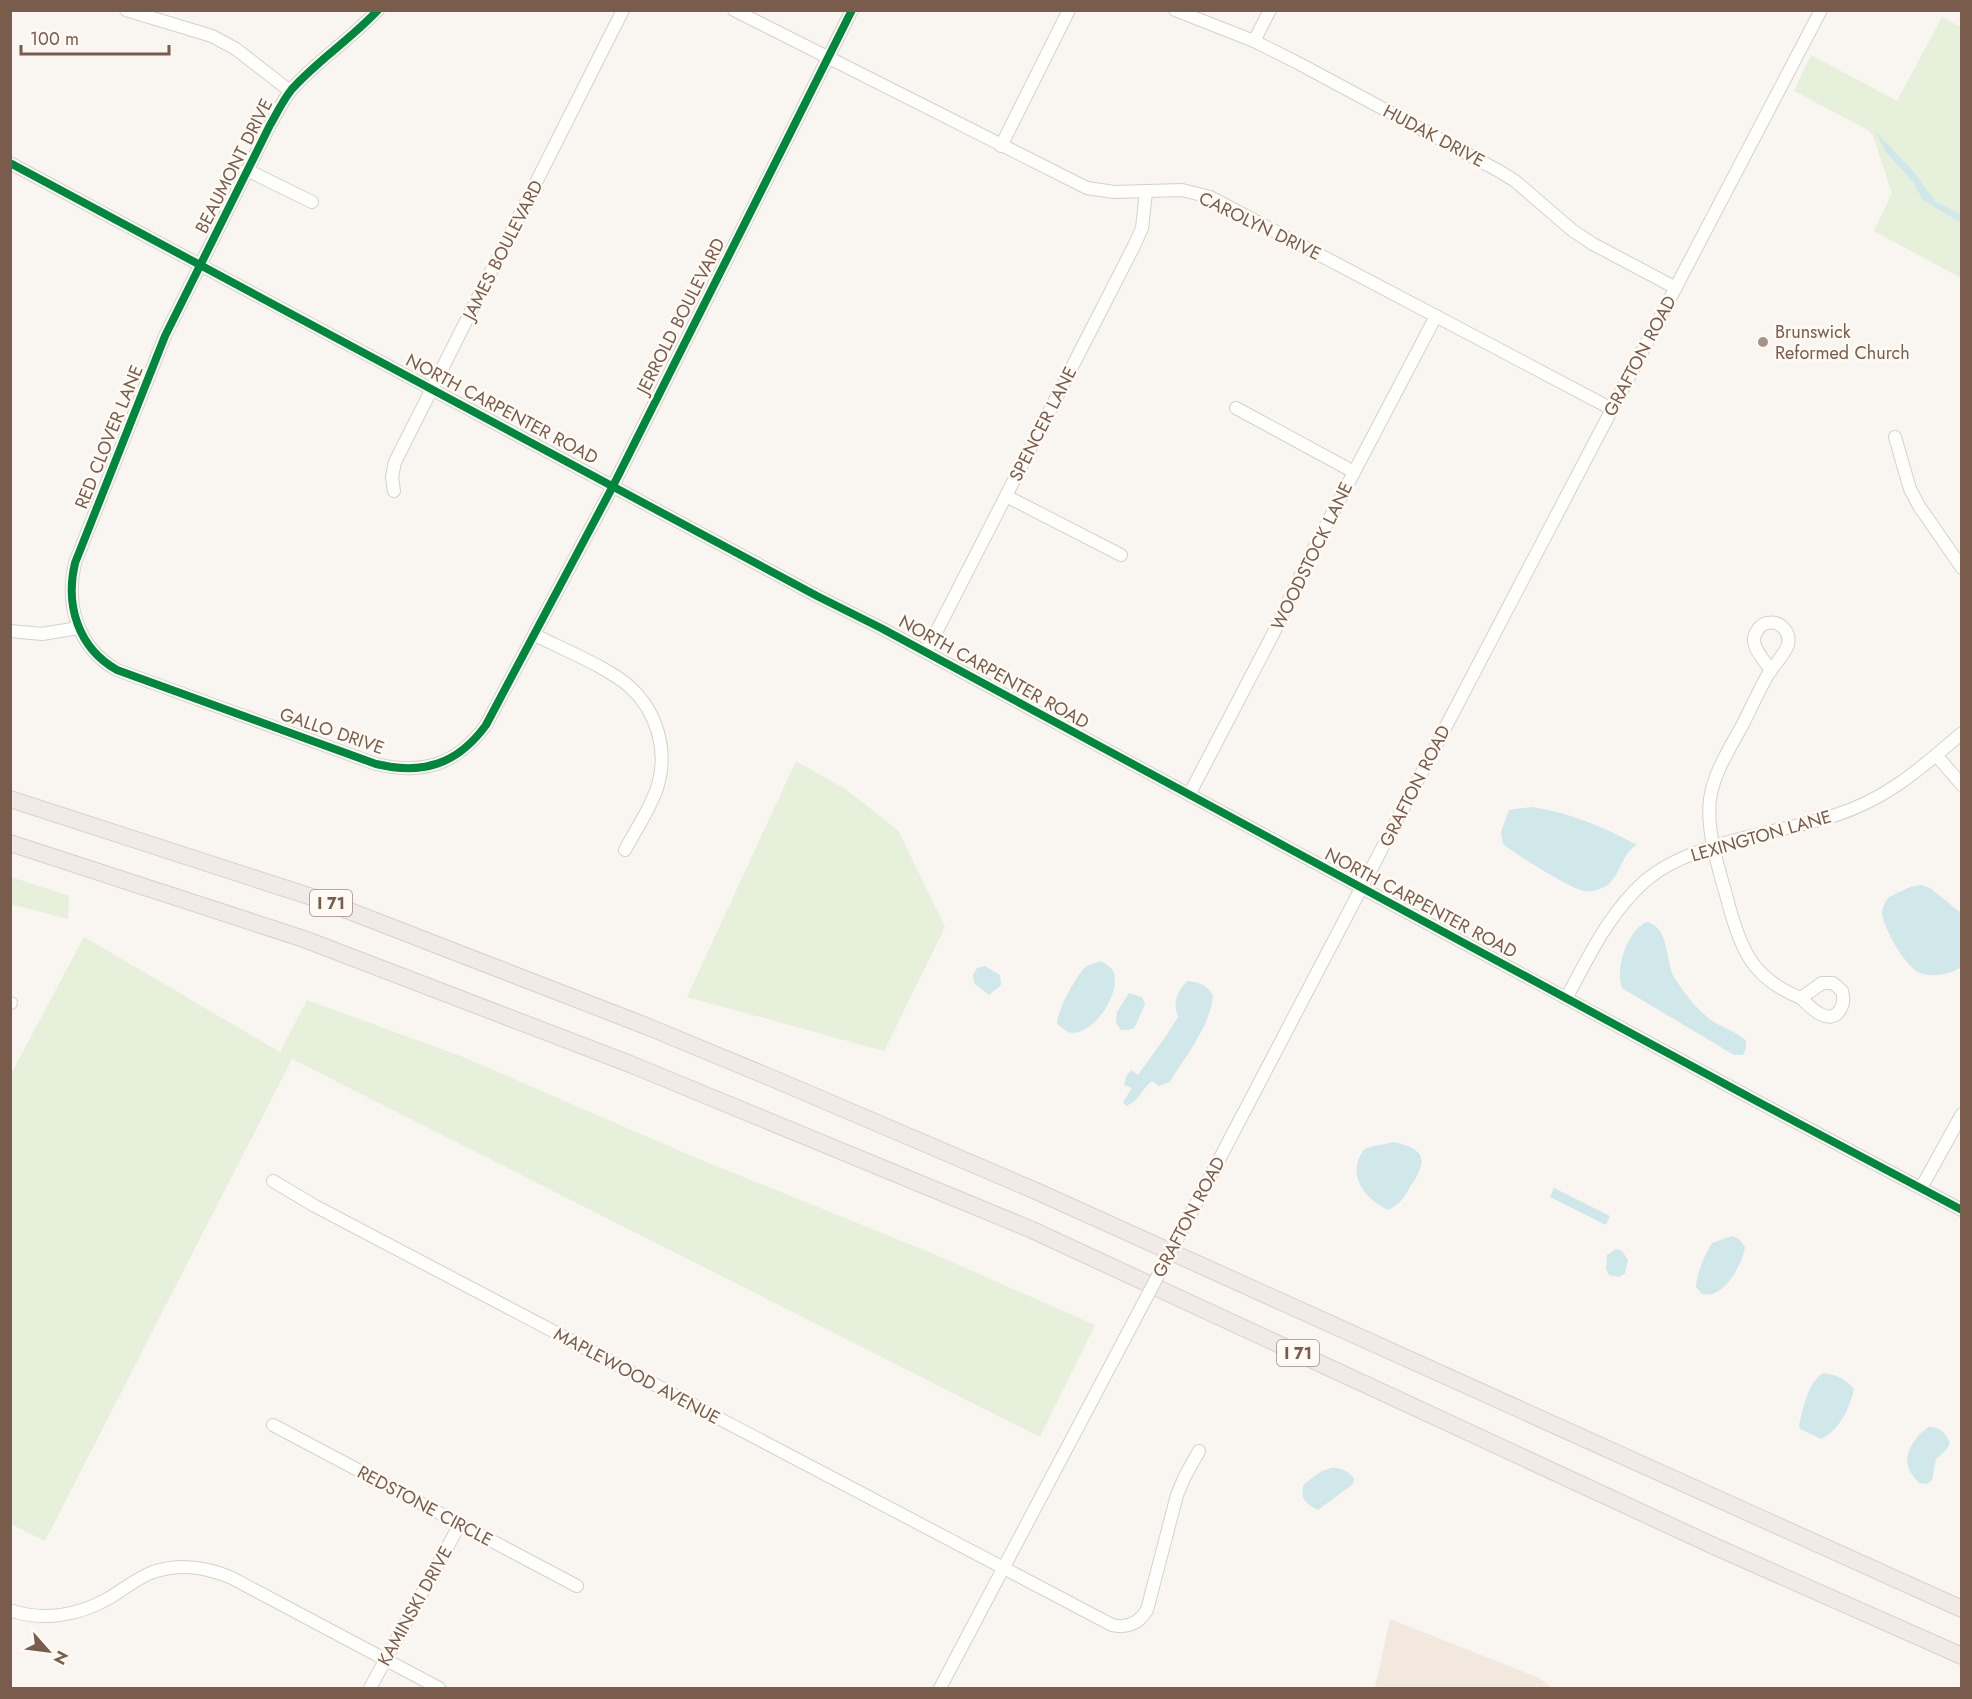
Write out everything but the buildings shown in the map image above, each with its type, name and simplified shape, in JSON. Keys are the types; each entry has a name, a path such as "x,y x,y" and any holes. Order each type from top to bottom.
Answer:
{"highway":[{"name":"I 71","path":"10,798 321,900 774,1078 1036,1191 1962,1609"},
{"name":"I 71","path":"10,843 304,939 630,1064 1019,1224 1716,1547 1962,1656"}],"street":[{"path":"126,10 212,36 236,49 291,91"},
{"name":"BEAUMONT DRIVE","path":"201,265 278,110 291,91 378,10"},
{"name":"JAMES BOULEVARD","path":"394,491 392,477 395,462 623,10"},
{"name":"CAROLYN DRIVE","path":"734,10 1086,188 1114,192 1182,190 1210,197 1612,409"},
{"name":"JERROLD BOULEVARD","path":"535,634 613,486 852,10"},
{"path":"1001,146 1069,10"},
{"name":"HUDAK DRIVE","path":"1176,10 1254,41 1499,171 1572,230 1593,244 1676,288"},
{"path":"1254,41 1270,10"},
{"name":"GRAFTON ROAD","path":"940,1689 1821,10"},
{"name":"NORTH CARPENTER ROAD","path":"10,164 926,652 1962,1210"},
{"path":"247,170 312,202"},
{"name":"SPENCER LANE","path":"926,652 1134,246 1142,228 1146,192"},
{"name":"RED CLOVER LANE","path":"78,628 71,594 75,563 165,336 201,265"},
{"name":"WOODSTOCK LANE","path":"1189,795 1354,471 1436,316"},
{"path":"1236,408 1354,471"},
{"path":"1895,437 1910,489 1919,506 1962,568"},
{"path":"1006,496 1121,555"},
{"path":"10,631 42,634 78,628"},
{"name":"GALLO DRIVE","path":"78,628 99,657 111,667 131,676 376,764 406,769 439,764 474,741 486,725 535,634"},
{"path":"535,634 618,677 641,699 656,725 662,754 658,784 625,850"},
{"path":"1771,670 1719,768 1713,783 1709,815 1714,848 1737,936 1745,952 1759,972 1772,983 1801,998"},
{"name":"LEXINGTON LANE","path":"1567,998 1604,929 1618,909 1654,874 1675,862 1714,848 1858,807 1897,787 1962,733"},
{"path":"1936,755 1962,785"},
{"path":"1921,1188 1962,1114"},
{"name":"MAPLEWOOD AVENUE","path":"273,1181 315,1206 1112,1625 1122,1626 1138,1622 1149,1606 1179,1490 1199,1451"},
{"name":"REDSTONE CIRCLE","path":"273,1425 578,1586"},
{"name":"KAMINSKI DRIVE","path":"370,1689 460,1524"},
{"path":"10,1610 32,1616 67,1614 97,1604 154,1572 177,1567 201,1568 230,1577 439,1689"}],"shaded area":[{"path":"1390,1619 1539,1678 1552,1688 1375,1688"}],"green space":[{"path":"1942,17 1961,27 1961,278 1874,231 1892,193 1873,136 1868,130 1794,91 1811,55 1897,101"},
{"path":"796,761 845,789 898,830 945,927 884,1051 687,997"},
{"path":"11,877 69,896 68,919 11,904"},
{"path":"84,937 280,1052 307,1000 463,1057 701,1160 929,1252 1095,1325 1040,1437 292,1059 45,1541 11,1524 11,1074"}],"water":[{"path":"1875,131 1913,171 1935,201 1961,215 1961,223 1923,200 1913,182 1885,151"},
{"path":"1531,807 1586,821 1637,845 1628,853 1610,883 1598,890 1584,891 1555,877 1503,844 1501,832 1509,810"},
{"path":"1921,885 1930,888 1961,913 1961,967 1952,972 1930,975 1914,970 1896,947 1884,921 1882,914 1889,897 1910,887"},
{"path":"1647,922 1660,931 1666,945 1671,970 1682,989 1708,1018 1746,1041 1743,1055 1734,1055 1622,988 1620,971 1624,951 1634,933"},
{"path":"1101,961 1112,969 1115,978 1110,1000 1096,1021 1087,1028 1077,1032 1068,1032 1057,1023 1064,1002 1083,970 1088,965"},
{"path":"985,966 1000,975 1001,985 989,995 974,983 973,975 977,968"},
{"path":"1187,981 1202,985 1213,995 1202,1029 1170,1082 1159,1086 1152,1081 1135,1101 1126,1106 1123,1102 1132,1088 1124,1085 1126,1077 1131,1070 1138,1075 1166,1036 1178,1017 1176,998"},
{"path":"1129,993 1142,997 1145,1005 1134,1028 1121,1030 1116,1023 1117,1012"},
{"path":"1393,1142 1413,1148 1421,1157 1421,1163 1416,1178 1403,1198 1388,1210 1369,1197 1360,1184 1357,1169 1359,1158 1365,1149"},
{"path":"1554,1188 1610,1216 1606,1225 1550,1197"},
{"path":"1732,1236 1739,1239 1745,1247 1738,1267 1724,1287 1711,1294 1702,1294 1696,1287 1699,1270 1706,1254 1712,1243"},
{"path":"1616,1249 1622,1251 1628,1260 1625,1273 1619,1277 1609,1275 1606,1269 1607,1255"},
{"path":"1823,1373 1840,1378 1854,1389 1843,1418 1821,1439 1800,1429 1799,1425 1810,1389"},
{"path":"1929,1427 1942,1431 1950,1443 1936,1459 1932,1480 1927,1484 1919,1483 1911,1473 1907,1461 1912,1444"},
{"path":"1331,1468 1347,1472 1354,1479 1353,1484 1318,1510 1303,1497 1304,1484 1322,1471"}],"cycle path":[{"path":"378,10 292,89 270,125 165,336 75,563 72,594 74,610 84,638 104,661 117,670 376,764 409,768 437,764 451,758 475,739 486,725 613,486 852,10"},
{"path":"10,163 817,596 881,628 1962,1210"}],"place":[{"name":"Brunswick Reformed Church","path":"1763,342"}]}
